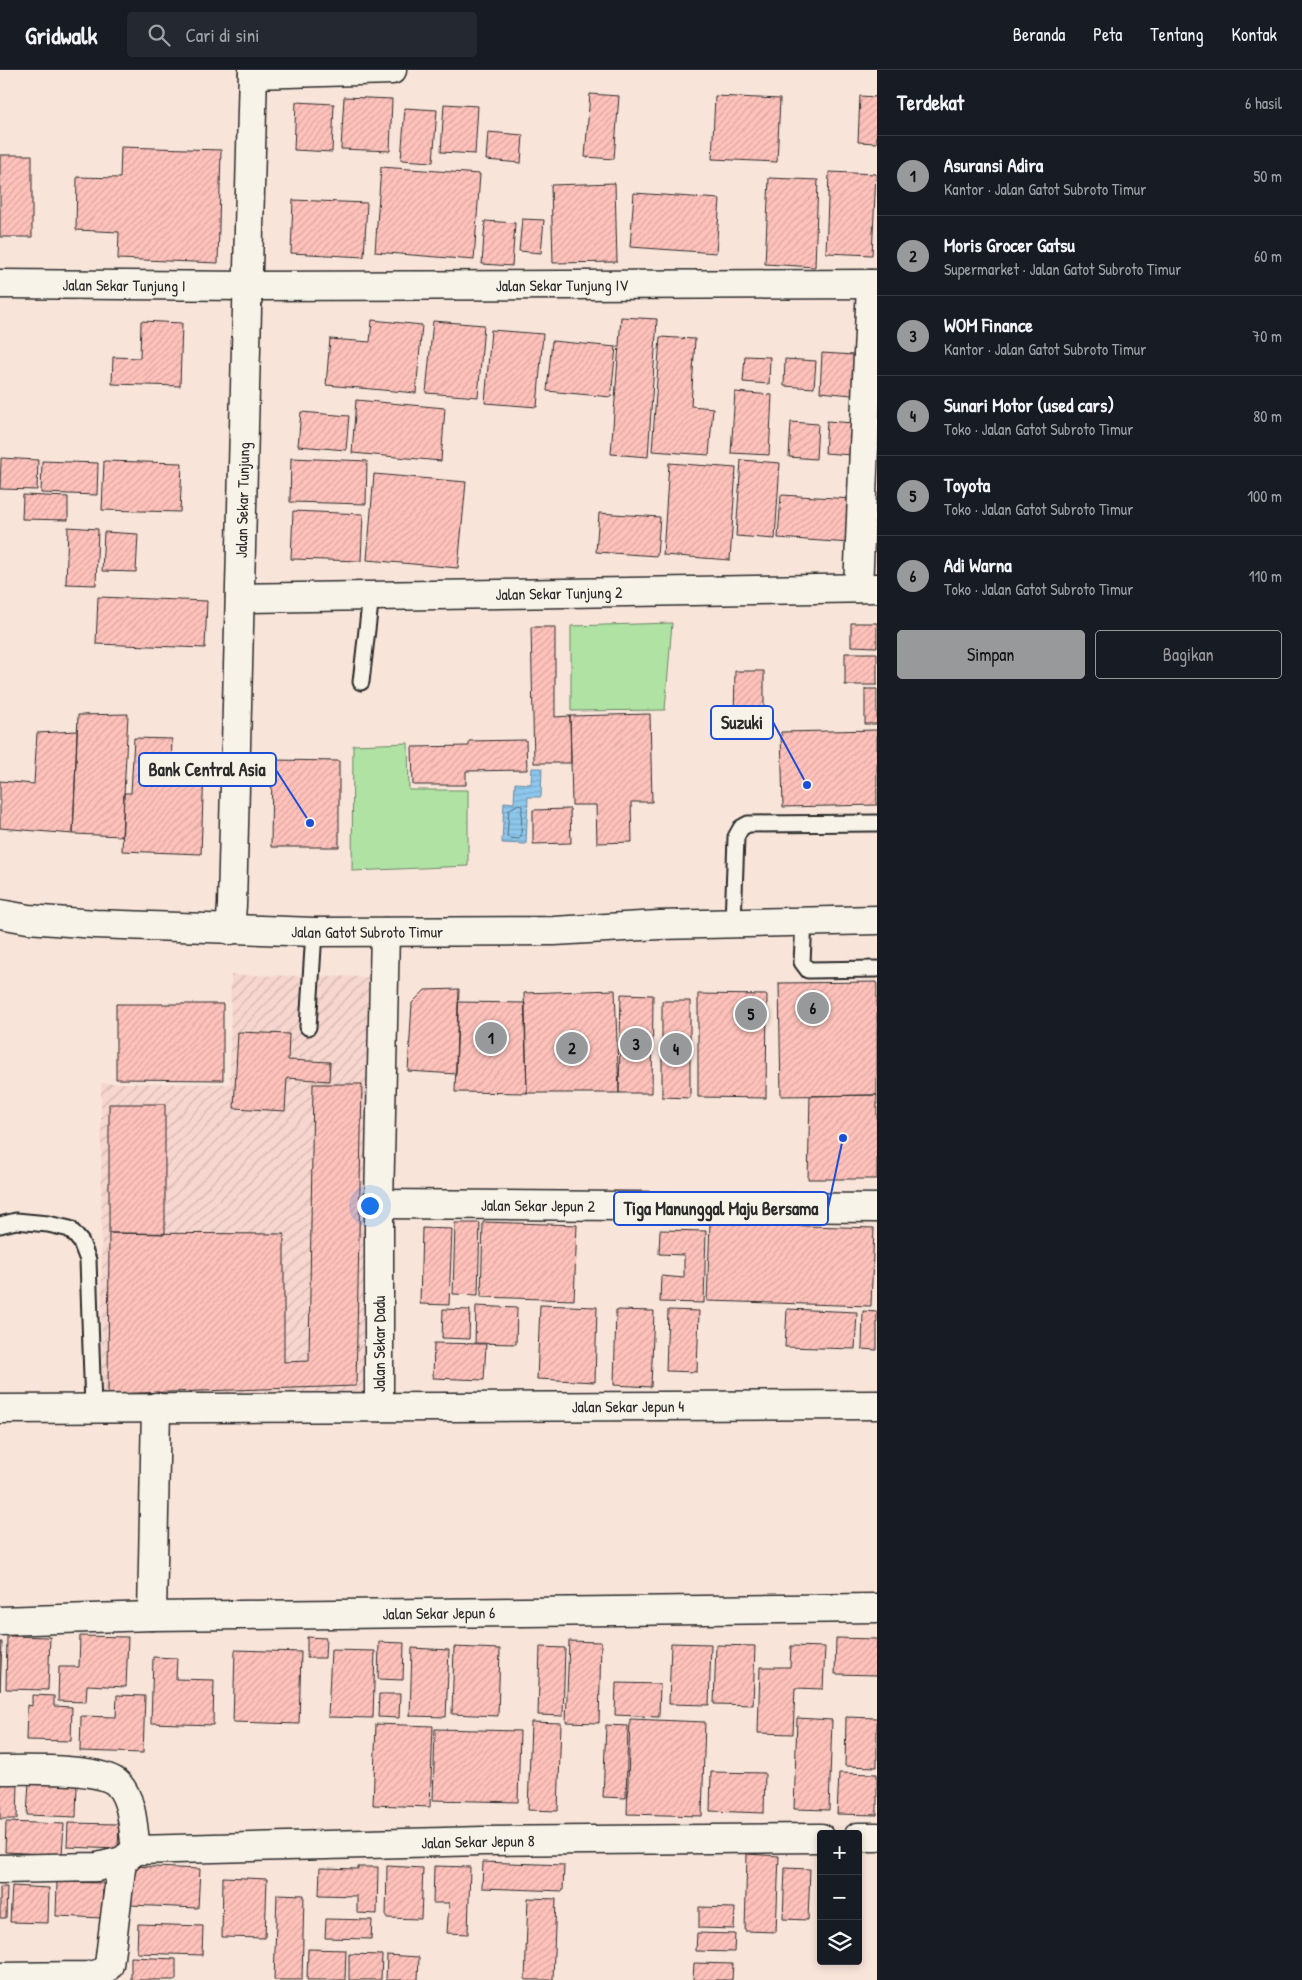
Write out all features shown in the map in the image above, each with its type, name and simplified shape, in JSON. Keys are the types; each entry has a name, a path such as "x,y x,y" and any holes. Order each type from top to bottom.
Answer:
{"main road":[{"path":"253,72 392,70"},
{"name":"Jalan Sekar Tunjung","path":"230,930 253,72"},
{"name":"Jalan Sekar Tunjung I","path":"0,284 248,286"},
{"path":"868,588 874,284"},
{"name":"Jalan Sekar Tunjung IV","path":"248,286 874,284"},
{"name":"Jalan Sekar Tunjung 2","path":"240,598 868,588"},
{"name":"Jalan Gatot Subroto Timur","path":"0,914 28,919 96,924 314,932 554,931 659,925 877,920"},
{"name":"Jalan Sekar Dadu","path":"0,1409 92,1407 379,1407 380,1204 385,932"},
{"name":"Jalan Sekar Jepun 2","path":"380,1204 877,1208"},
{"name":"Jalan Sekar Jepun 4","path":"379,1407 877,1405"},
{"path":"152,1616 156,1407"},
{"name":"Jalan Sekar Jepun 6","path":"0,1621 152,1616 877,1608"},
{"path":"0,1770 79,1772 97,1775 117,1783 129,1802 129,1856 109,1965 102,1973 89,1976 0,1977"},
{"path":"862,1837 877,1837"},
{"name":"Jalan Sekar Jepun 8","path":"0,1869 97,1867 129,1856 483,1841 817,1838"}],"lane":[{"path":"361,682 371,595"},
{"path":"733,923 736,837 741,828 748,824 877,823"},
{"path":"804,921 802,962 808,970 877,969"},
{"path":"308,1027 314,932"},
{"path":"0,1225 16,1221 48,1224 70,1229 81,1242 88,1260 92,1407"}],"shaded area":[{"path":"231,975 374,977 369,1395 102,1402 101,1083 230,1084"}],"green space":[{"path":"672,623 665,710 571,711 571,626"},
{"path":"408,743 409,790 468,790 468,866 352,871 353,745"}],"water":[{"path":"532,768 542,768 541,797 528,797 526,844 502,843 504,802 514,803 515,783 531,784"}],"building":[{"path":"590,94 619,96 614,159 585,157"},
{"path":"715,96 780,99 777,162 712,159"},
{"path":"860,96 877,97 877,143 858,142"},
{"path":"344,97 392,99 390,151 341,149"},
{"path":"296,102 334,104 332,152 294,150"},
{"path":"444,104 478,106 475,154 441,152"},
{"path":"405,108 437,110 433,162 401,160"},
{"path":"488,132 523,135 521,163 486,160"},
{"path":"121,147 221,150 218,263 118,259 119,232 76,230 77,177 120,178"},
{"path":"0,155 32,155 32,237 0,237"},
{"path":"381,167 480,174 474,260 375,252"},
{"path":"829,172 876,174 872,255 826,253"},
{"path":"769,178 818,180 815,267 765,264"},
{"path":"615,183 617,262 553,263 551,185"},
{"path":"634,193 720,199 716,253 630,247"},
{"path":"293,200 367,203 364,257 291,253"},
{"path":"522,219 544,220 541,253 519,251"},
{"path":"485,221 515,223 512,266 482,264"},
{"path":"621,317 657,319 648,457 611,454"},
{"path":"372,320 422,325 416,393 326,385 330,339 370,342"},
{"path":"141,321 182,323 180,386 112,384 113,357 140,358"},
{"path":"433,321 484,325 478,397 426,393"},
{"path":"491,330 543,334 537,407 485,403"},
{"path":"660,337 695,339 691,406 713,408 709,455 652,451"},
{"path":"552,341 616,347 611,397 547,391"},
{"path":"822,353 854,355 852,395 820,392"},
{"path":"745,356 770,357 769,384 743,382"},
{"path":"785,359 816,361 814,388 784,386"},
{"path":"735,392 772,395 769,455 731,453"},
{"path":"356,400 445,408 441,461 352,453"},
{"path":"301,412 349,416 346,450 298,446"},
{"path":"827,421 853,423 851,455 825,453"},
{"path":"791,422 818,424 816,459 789,457"},
{"path":"1,458 38,460 37,490 0,489"},
{"path":"291,458 367,461 366,504 290,502"},
{"path":"741,460 780,463 775,539 736,536"},
{"path":"42,461 98,463 97,495 41,493"},
{"path":"104,461 182,463 180,512 102,510"},
{"path":"669,463 736,468 730,560 663,555"},
{"path":"374,474 466,482 458,568 367,560"},
{"path":"23,495 68,497 68,520 22,519"},
{"path":"781,495 853,499 850,543 778,538"},
{"path":"293,511 363,514 361,561 291,559"},
{"path":"599,513 660,517 657,556 596,552"},
{"path":"68,527 98,529 96,585 66,584"},
{"path":"104,532 138,534 136,572 102,571"},
{"path":"98,597 207,601 205,648 96,644"},
{"path":"851,623 877,623 877,647 851,646"},
{"path":"531,627 555,627 555,717 570,716 571,763 534,763"},
{"path":"845,653 877,653 877,685 845,685"},
{"path":"735,671 764,671 764,723 734,722"},
{"path":"865,689 877,689 877,724 865,724"},
{"path":"128,714 122,836 73,834 78,715"},
{"path":"650,714 652,802 631,802 632,842 597,843 596,805 572,805 570,716"},
{"path":"877,730 877,805 783,807 781,732"},
{"path":"77,731 73,834 0,828 0,781 34,784 37,733"},
{"path":"134,738 172,739 171,769 204,770 201,854 122,851 124,793 131,793"},
{"path":"526,740 527,770 466,771 466,785 413,785 412,747 469,746 469,741"},
{"path":"272,760 339,761 339,847 271,847"},
{"path":"570,809 571,843 533,844 533,810"},
{"path":"877,982 877,1095 781,1096 779,983"},
{"path":"459,989 456,1074 408,1071 412,1003 425,990"},
{"path":"615,990 619,1093 527,1093 524,993"},
{"path":"621,994 653,995 652,1093 619,1093"},
{"path":"698,994 767,995 766,1098 698,1097"},
{"path":"662,1001 690,1001 690,1098 662,1097"},
{"path":"458,1002 525,1003 527,1093 455,1092"},
{"path":"116,1004 223,1004 223,1080 116,1079"},
{"path":"238,1032 289,1034 288,1060 330,1062 329,1081 287,1078 285,1111 234,1108"},
{"path":"313,1084 362,1084 356,1386 108,1394 109,1233 284,1234 284,1362 309,1361"},
{"path":"877,1095 877,1179 808,1179 810,1096"},
{"path":"109,1104 165,1104 165,1234 109,1233"},
{"path":"483,1222 577,1225 574,1300 481,1297"},
{"path":"455,1223 480,1223 478,1295 453,1294"},
{"path":"710,1223 874,1228 871,1306 707,1301"},
{"path":"422,1228 452,1229 449,1305 420,1304"},
{"path":"660,1230 706,1231 704,1303 660,1302 661,1276 684,1278 684,1255 659,1254"},
{"path":"540,1305 597,1307 595,1382 537,1379"},
{"path":"476,1306 517,1308 516,1344 475,1343"},
{"path":"443,1309 470,1310 469,1339 442,1338"},
{"path":"787,1309 857,1312 855,1349 785,1347"},
{"path":"616,1310 654,1311 651,1387 614,1385"},
{"path":"668,1310 699,1311 697,1372 666,1371"},
{"path":"863,1311 877,1312 877,1350 862,1349"},
{"path":"434,1343 486,1344 484,1380 433,1378"},
{"path":"7,1636 50,1637 48,1690 6,1689"},
{"path":"80,1636 128,1637 126,1687 87,1685 86,1702 58,1701 59,1667 79,1667"},
{"path":"307,1637 326,1638 325,1658 307,1658"},
{"path":"836,1638 877,1639 877,1675 835,1674"},
{"path":"569,1641 601,1642 599,1723 566,1722"},
{"path":"0,1642 2,1642 0,1691"},
{"path":"379,1642 404,1643 403,1680 378,1679"},
{"path":"671,1643 711,1644 709,1705 669,1704"},
{"path":"716,1645 755,1646 753,1705 714,1704"},
{"path":"791,1646 825,1647 823,1689 795,1688 793,1734 758,1733 760,1667 790,1667"},
{"path":"454,1647 500,1649 498,1716 452,1714"},
{"path":"540,1647 565,1648 563,1716 538,1715"},
{"path":"412,1648 449,1650 446,1717 410,1716"},
{"path":"235,1650 301,1652 299,1724 233,1722"},
{"path":"331,1650 375,1651 373,1718 328,1717"},
{"path":"153,1657 177,1658 176,1679 214,1680 213,1725 151,1723"},
{"path":"616,1683 660,1684 659,1717 615,1715"},
{"path":"379,1694 400,1694 399,1718 378,1717"},
{"path":"32,1695 54,1696 54,1706 72,1707 71,1741 26,1740 27,1705 32,1706"},
{"path":"117,1695 145,1696 143,1753 80,1751 81,1716 116,1717"},
{"path":"846,1717 877,1718 877,1767 845,1766"},
{"path":"797,1718 832,1720 829,1810 794,1809"},
{"path":"630,1719 705,1722 702,1816 627,1814"},
{"path":"531,1722 561,1723 558,1811 528,1810"},
{"path":"376,1724 433,1726 430,1807 373,1805"},
{"path":"606,1725 628,1726 626,1798 603,1797"},
{"path":"435,1729 520,1731 518,1802 433,1800"},
{"path":"711,1772 765,1773 764,1813 710,1811"},
{"path":"839,1773 877,1774 877,1815 837,1814"},
{"path":"29,1781 77,1783 76,1817 27,1815"},
{"path":"0,1782 18,1783 17,1819 0,1819"},
{"path":"6,1822 64,1824 62,1855 5,1852"},
{"path":"68,1823 119,1824 118,1849 67,1847"},
{"path":"747,1854 779,1856 776,1932 745,1931"},
{"path":"483,1862 564,1865 563,1891 482,1888"},
{"path":"131,1866 200,1869 198,1908 130,1905"},
{"path":"387,1866 423,1868 421,1919 386,1918"},
{"path":"434,1866 470,1867 468,1934 447,1933 449,1903 433,1903"},
{"path":"358,1867 378,1867 377,1914 357,1913 357,1896 319,1895 320,1868 358,1869"},
{"path":"785,1868 810,1869 808,1920 783,1919"},
{"path":"223,1877 267,1879 265,1938 222,1937"},
{"path":"57,1882 103,1883 102,1918 56,1916"},
{"path":"12,1886 49,1888 48,1923 10,1922"},
{"path":"0,1887 7,1887 6,1918 0,1918"},
{"path":"277,1894 304,1895 302,1980 274,1980"},
{"path":"528,1898 556,1899 553,1980 525,1980"},
{"path":"699,1907 735,1908 734,1929 699,1928"},
{"path":"326,1919 372,1920 371,1939 325,1938"},
{"path":"138,1924 203,1926 202,1955 137,1953"},
{"path":"697,1933 735,1934 734,1952 696,1951"},
{"path":"308,1949 346,1950 345,1980 307,1980"},
{"path":"349,1954 382,1955 381,1980 349,1980"},
{"path":"387,1955 419,1957 418,1980 386,1980"},
{"path":"131,1957 176,1959 176,1980 131,1980"},
{"path":"694,1963 733,1964 732,1980 693,1980"}],"place":[{"name":"Suzuki","path":"807,785"},
{"name":"Bank Central Asia","path":"310,823"},
{"name":"Adi Warna","path":"813,1008"},
{"name":"Toyota","path":"751,1014"},
{"name":"Asuransi Adira","path":"491,1038"},
{"name":"WOM Finance","path":"636,1044"},
{"name":"Moris Grocer Gatsu","path":"572,1048"},
{"name":"Sunari Motor (used cars)","path":"676,1049"},
{"name":"Tiga Manunggal Maju Bersama","path":"843,1138"}]}
